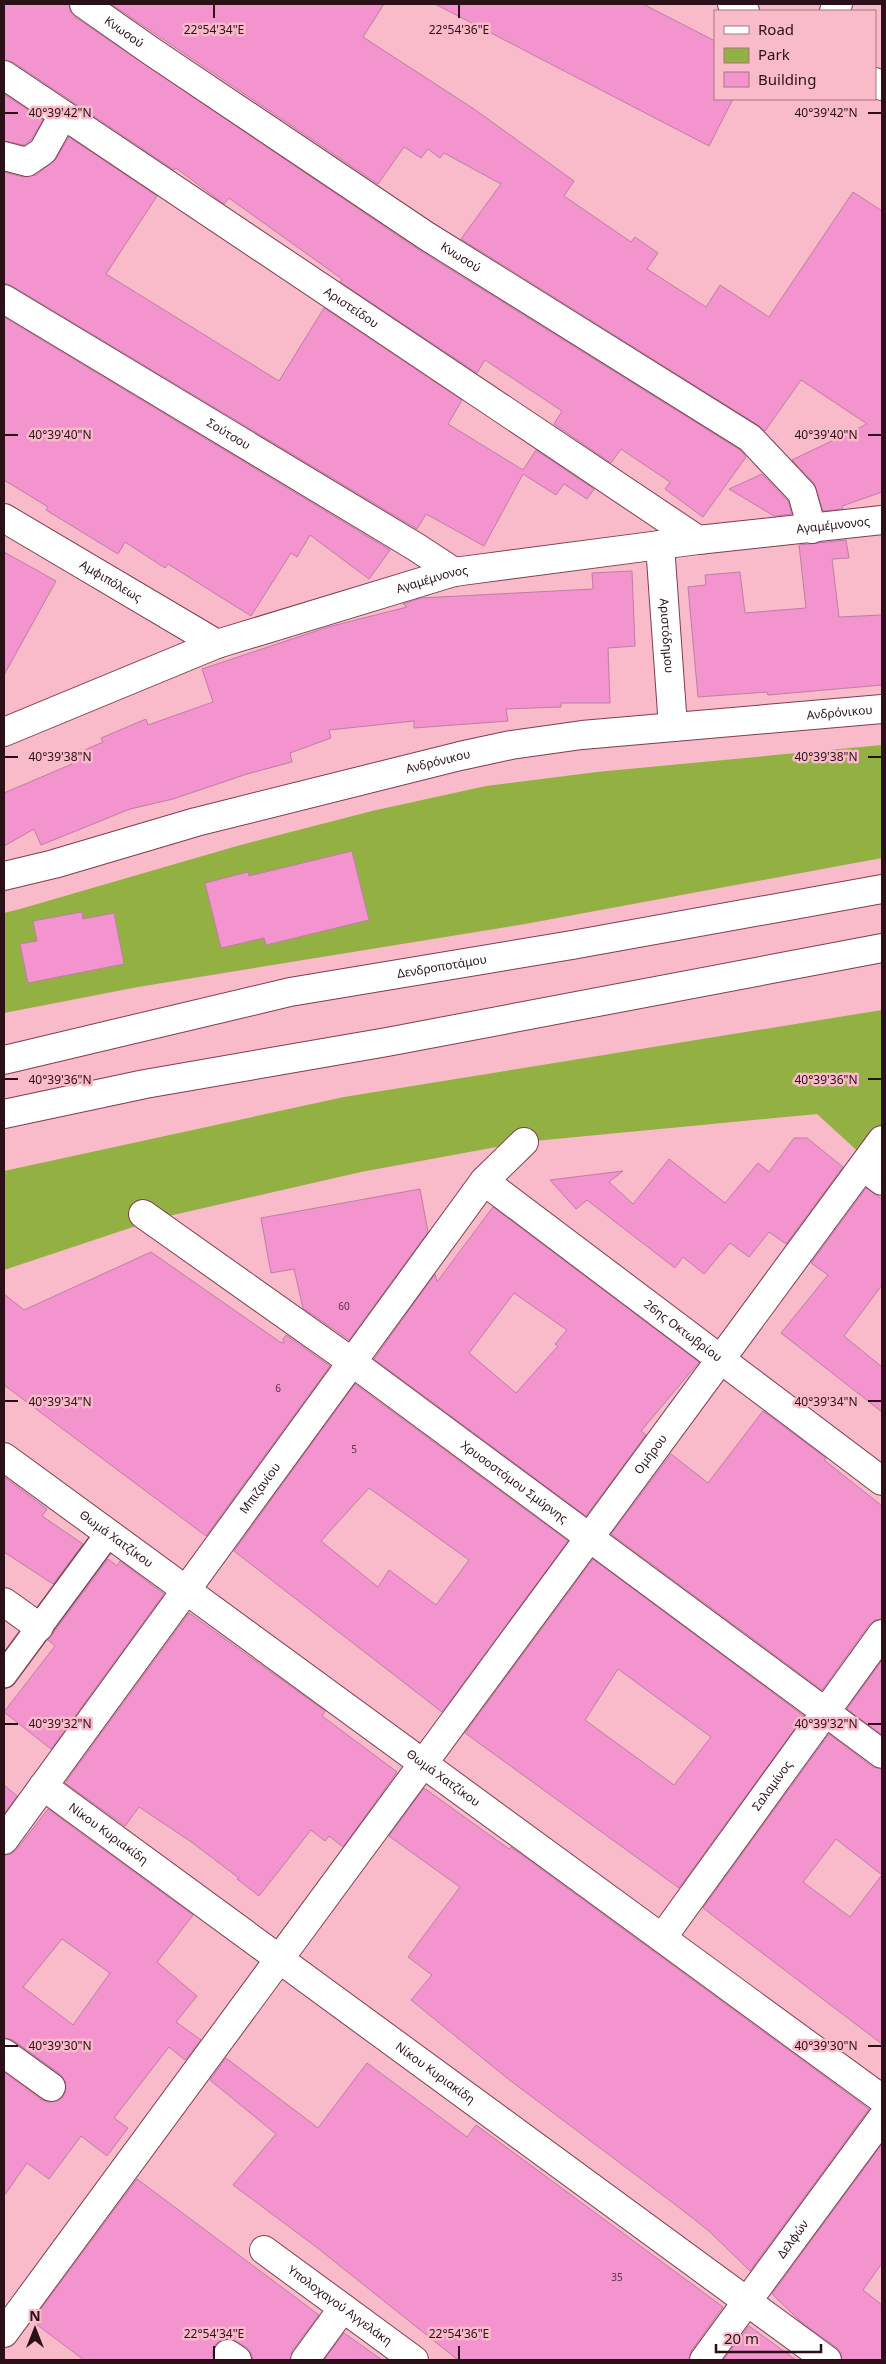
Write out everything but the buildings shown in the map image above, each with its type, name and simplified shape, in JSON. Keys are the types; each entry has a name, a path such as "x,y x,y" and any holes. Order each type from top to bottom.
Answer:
{"street":[{"name":"Κνωσού","path":"84,4 159,57 425,235 750,438 802,493 812,529"},
{"path":"732,4 743,10"},
{"name":"Αριστείδου","path":"4,75 698,540"},
{"path":"4,156 27,162 43,151 63,115"},
{"name":"Σούτσου","path":"4,299 408,542 454,572"},
{"name":"Αμφιπόλεως","path":"4,518 216,644"},
{"name":"Αγαμέμνονος","path":"4,732 216,644 454,572 698,540 882,520"},
{"name":"Αριστόδημου","path":"660,545 673,727"},
{"name":"Ανδρόνικου","path":"4,876 54,864 196,822 511,745 582,735 882,709"},
{"name":"Δενδροποτάμου","path":"4,1060 290,992 580,944 882,889"},
{"path":"4,1114 145,1084 406,1038 882,948"},
{"name":"Ομήρου","path":"4,2333 720,1359 872,1174 882,1140"},
{"name":"Μπιζανίου","path":"4,1840 484,1181 524,1142"},
{"name":"26ης Οκτωβρίου","path":"484,1181 882,1482"},
{"name":"Χρυσοστόμου Σμύρνης","path":"143,1214 352,1362 882,1754"},
{"name":"Θωμά Χατζίκου","path":"4,1457 882,2099"},
{"path":"4,1675 108,1534"},
{"path":"4,1602 39,1627"},
{"name":"Σαλαμίνος","path":"662,1938 882,1634"},
{"name":"Νίκου Κυριακίδη","path":"43,1786 827,2360"},
{"path":"4,2054 51,2087"},
{"name":"Δελφών","path":"704,2360 882,2118"},
{"name":"Υπολοχαγού Αγγελάκη","path":"264,2250 414,2360"},
{"path":"306,2360 343,2308"}],"green space":[{"path":"882,745 882,858 525,924 138,987 4,1013 4,913 237,846 372,811 486,786 597,772"},
{"path":"882,1010 882,1134 864,1157 817,1114 524,1142 361,1172 160,1218 4,1270 4,1171 344,1097"}]}
